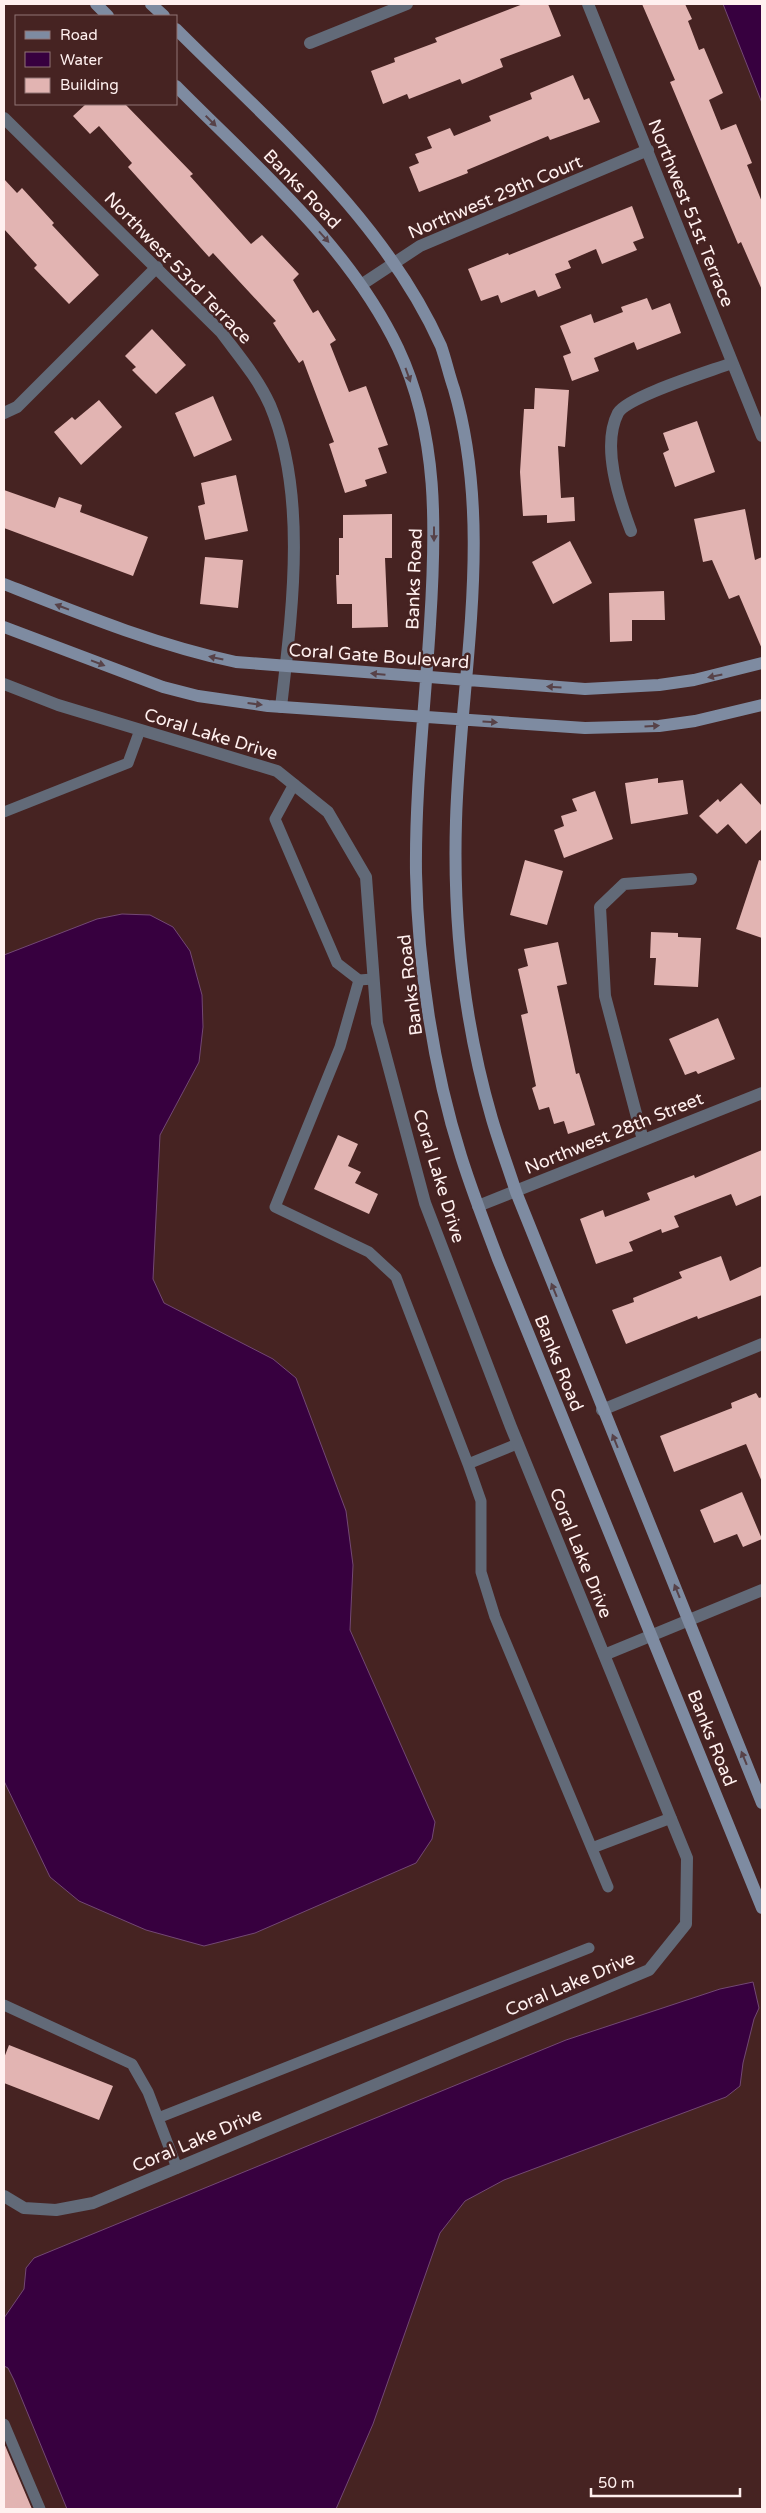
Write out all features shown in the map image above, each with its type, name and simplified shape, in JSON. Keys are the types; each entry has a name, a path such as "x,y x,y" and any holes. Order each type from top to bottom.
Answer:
{"street":[{"path":"96,4 107,15"},
{"path":"151,4 163,15"},
{"path":"310,44 407,4"},
{"name":"Northwest 51st Terrace","path":"588,4 762,436"},
{"name":"Banks Road","path":"178,31 314,167 364,222 395,262 441,348 463,420 474,492 470,642 456,821 456,895 462,969 474,1044 491,1117 516,1192 602,1410 762,1803"},
{"name":"Banks Road","path":"178,88 291,200 340,255 362,285 398,348 424,418 434,493 434,566 418,803 416,875 428,1003 442,1084 460,1154 478,1206 762,1908"},
{"name":"Northwest 53rd Terrace","path":"4,118 221,332 248,367 270,404 292,488 294,543 286,666 281,707"},
{"name":"Northwest 29th Court","path":"362,285 420,246 648,150"},
{"path":"4,413 18,407 157,267"},
{"path":"631,531 619,499 610,441 619,412 640,397 732,363"},
{"name":"Coral Gate Boulevard","path":"4,584 131,633 175,647 236,662 585,689 622,688 694,680 762,663"},
{"path":"4,627 163,687 198,696 281,707 585,728 621,728 695,721 762,705"},
{"name":"Coral Lake Drive","path":"4,684 58,705 277,771 328,812 366,877 378,1023 425,1203 517,1444 687,1858 686,1924 649,1970 92,2203 56,2210 24,2208 4,2196"},
{"path":"643,1140 605,996 600,907 624,884 691,879"},
{"name":"Northwest 28th Street","path":"478,1206 762,1092"},
{"path":"602,1410 762,1344"},
{"path":"604,1655 762,1590"}],"lane":[{"path":"4,812 128,763 140,730"},
{"path":"294,784 275,819 337,963 359,980 373,979"},
{"path":"359,980 340,1047 276,1208 369,1252 396,1277 481,1501 481,1572 495,1617 608,1887"},
{"path":"468,1464 517,1444"},
{"path":"592,1848 671,1818"},
{"path":"158,2118 589,1948"},
{"path":"4,2005 132,2064 148,2092 177,2168"},
{"path":"4,2424 40,2509"}],"water":[{"path":"723,4 762,4 762,103"},
{"path":"122,914 150,915 173,927 190,951 202,995 203,1027 199,1062 160,1135 153,1279 164,1303 273,1359 296,1378 346,1511 353,1565 350,1630 435,1822 432,1839 416,1863 255,1933 204,1946 146,1930 79,1901 50,1877 4,1781 4,955 97,919"},
{"path":"753,1982 759,2008 754,2019 743,2063 740,2086 726,2097 504,2180 465,2201 440,2233 373,2424 336,2509 67,2509 14,2380 8,2368 4,2366 4,2318 24,2289 26,2268 34,2258 566,2040 720,1989"}],"building":[{"path":"523,4 548,4 561,36 500,59 503,67 462,84 460,79 409,99 407,94 383,104 371,71 395,62 394,58 437,42 435,38"},
{"path":"642,4 685,4 692,19 688,21 699,50 704,48 723,93 709,100 721,130 736,124 752,163 747,165 762,202 762,290 741,242 738,244 670,82 675,80"},
{"path":"573,75 584,100 589,98 600,122 550,140 548,136 467,170 468,173 419,192 409,167 419,163 415,154 432,148 427,137 450,128 454,136 491,121 489,116 532,99 530,93"},
{"path":"85,105 126,105 193,174 190,176 251,244 262,235 299,274 293,280 313,313 318,310 336,340 330,344 349,392 366,386 388,445 378,448 387,473 365,480 367,486 345,493 329,444 334,442 303,360 299,363 273,323 276,321 213,253 209,257 128,167 132,163 99,126 90,134 73,116"},
{"path":"4,179 17,193 22,188 54,223 52,225 99,275 69,304 34,268 37,265 4,229"},
{"path":"632,206 644,238 633,242 637,250 602,264 596,249 568,261 571,268 555,274 561,288 538,297 535,290 501,303 498,295 481,301 468,269 508,253 509,255"},
{"path":"647,298 652,310 670,303 681,333 637,350 634,342 594,358 599,371 572,381 563,356 571,353 560,326 591,314 594,323 623,312 621,307"},
{"path":"152,329 186,365 156,394 132,370 136,367 125,356"},
{"path":"535,388 569,390 565,447 558,446 561,498 574,497 575,521 547,523 547,515 523,516 520,472 524,409 534,409"},
{"path":"213,396 232,440 194,457 175,413"},
{"path":"99,400 122,427 81,465 54,432 72,417 75,420"},
{"path":"697,421 715,472 675,487 663,453 669,450 663,433"},
{"path":"236,475 248,531 205,540 198,506 205,504 201,483"},
{"path":"4,490 55,508 59,497 82,505 80,512 148,537 133,576 4,528"},
{"path":"745,509 755,560 762,557 762,649 739,595 729,599 712,560 703,562 694,519"},
{"path":"392,514 392,558 385,558 388,627 352,628 352,604 337,604 336,575 339,575 339,538 343,538 343,515"},
{"path":"570,541 592,583 553,604 532,562"},
{"path":"205,557 243,560 238,608 200,604"},
{"path":"664,591 665,620 632,620 632,641 610,642 609,593"},
{"path":"658,778 658,783 683,780 688,814 631,824 625,783"},
{"path":"741,783 762,806 762,829 746,844 728,824 717,834 699,816 718,799 720,802"},
{"path":"595,791 613,839 564,858 554,830 564,826 561,816 577,811 572,799"},
{"path":"525,860 563,871 547,925 510,915"},
{"path":"759,860 762,861 762,938 736,929"},
{"path":"651,932 678,933 678,937 701,938 698,987 654,985 656,958 650,958"},
{"path":"558,942 567,984 557,986 576,1074 579,1073 595,1125 568,1134 564,1121 554,1124 549,1107 539,1110 532,1088 536,1086 521,1015 528,1013 518,969 528,966 524,949"},
{"path":"718,1018 735,1059 698,1074 696,1071 685,1075 669,1039"},
{"path":"338,1135 358,1144 348,1166 361,1172 355,1183 378,1194 369,1214 314,1189"},
{"path":"762,1150 762,1195 736,1206 731,1194 674,1216 679,1227 662,1233 661,1229 629,1242 633,1251 596,1264 580,1219 603,1210 605,1217 650,1200 647,1193 694,1175 695,1178"},
{"path":"721,1256 730,1281 762,1266 762,1295 698,1319 697,1316 626,1344 612,1310 634,1302 633,1298 682,1278 679,1272"},
{"path":"756,1393 759,1398 762,1397 762,1482 746,1444 674,1472 660,1436 732,1408 731,1403"},
{"path":"742,1492 762,1539 743,1547 737,1534 714,1543 700,1510"},
{"path":"9,2045 113,2086 99,2120 4,2083 4,2058"},
{"path":"4,2443 32,2509 4,2509"}]}
